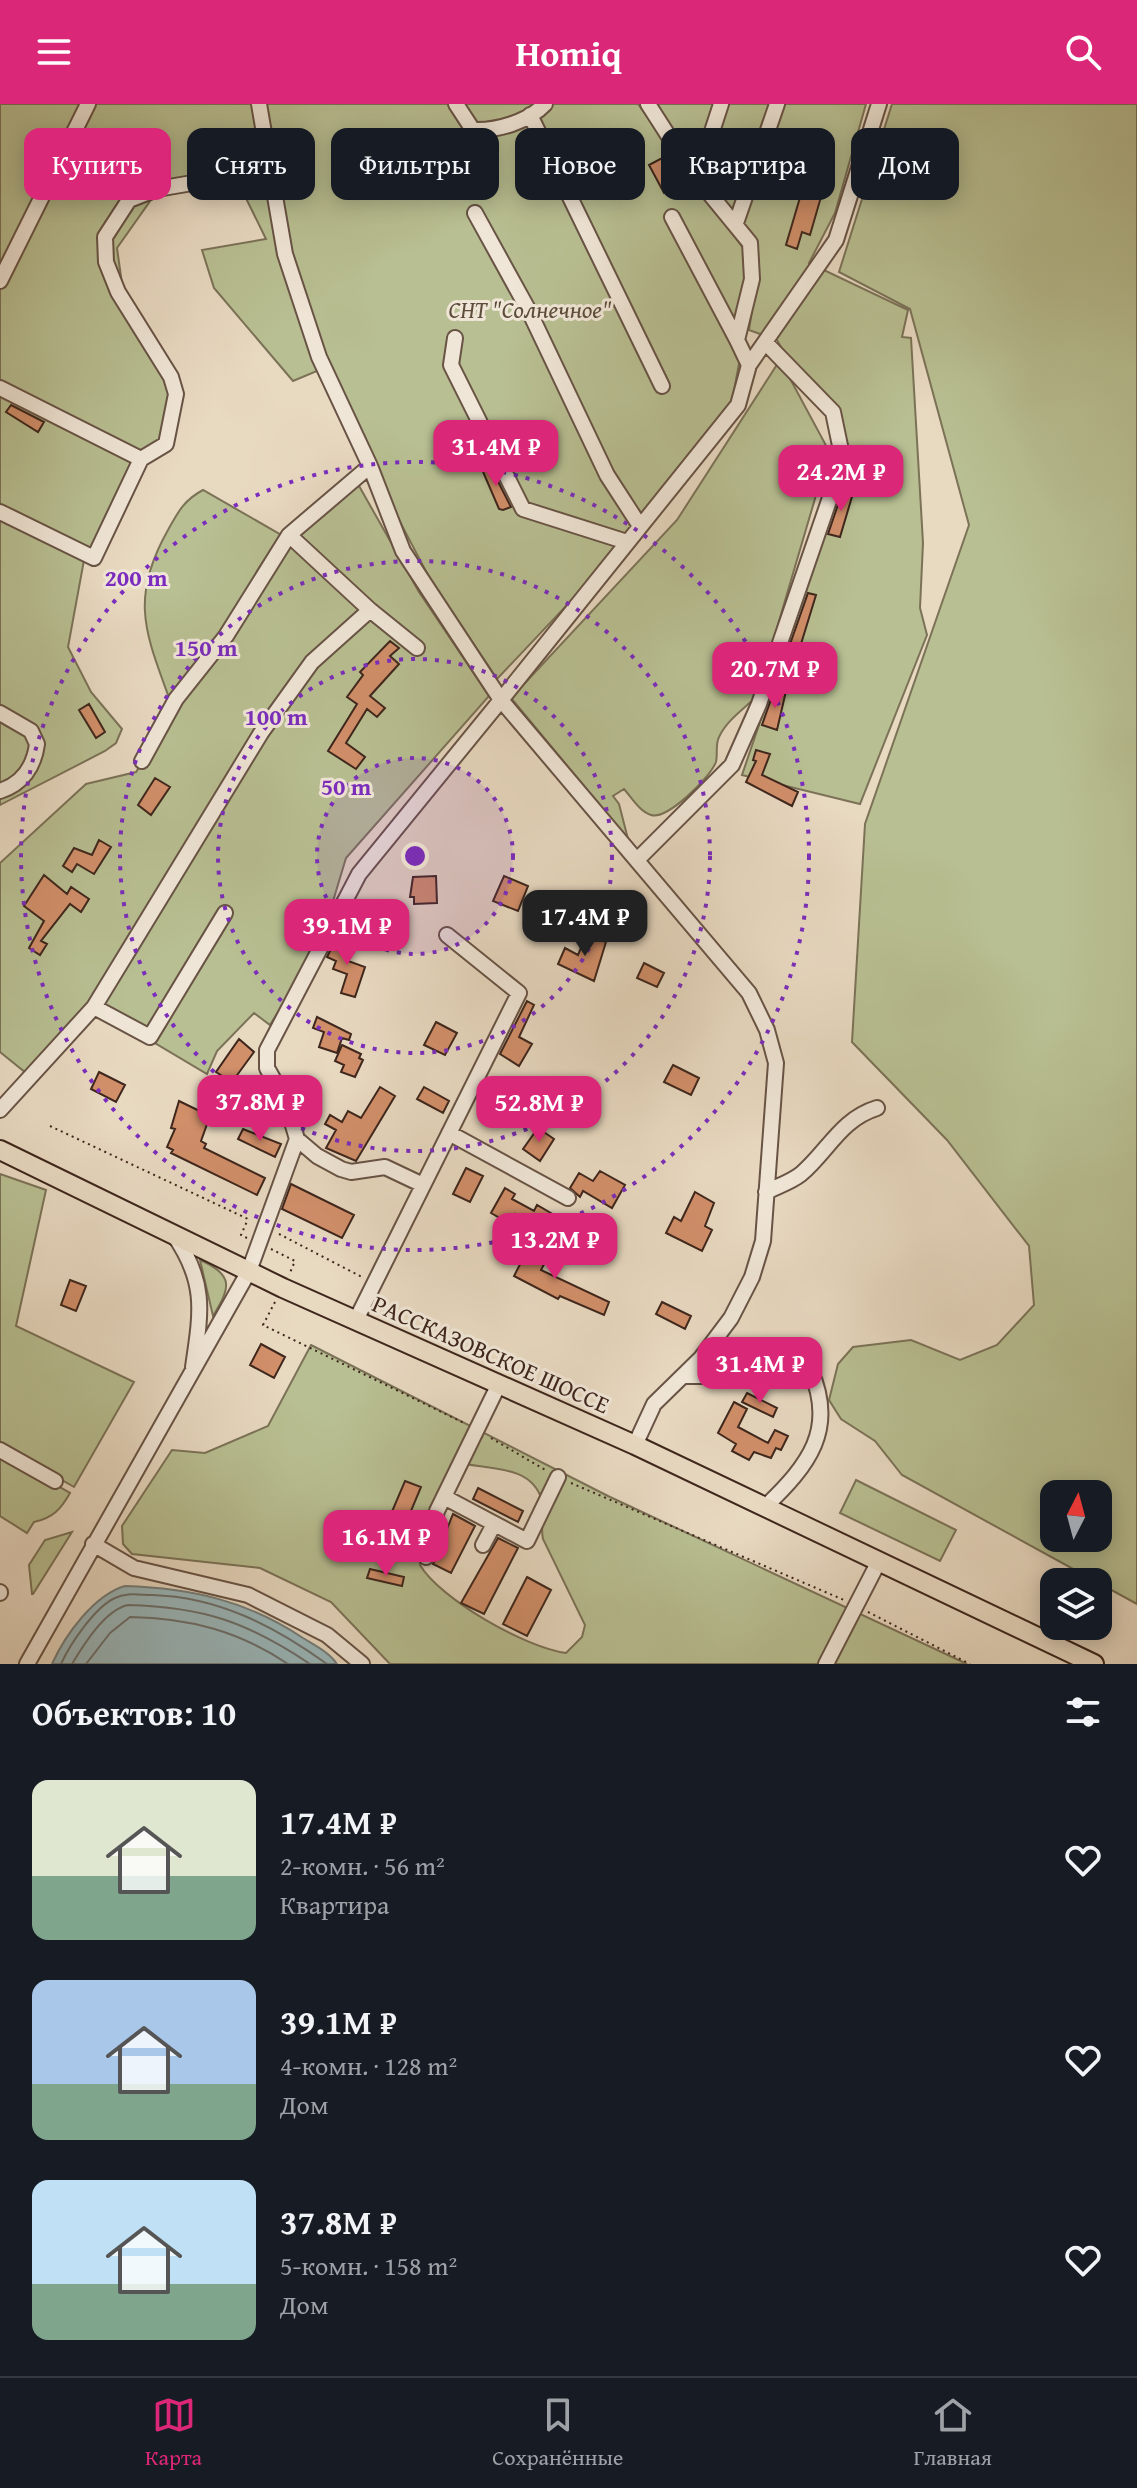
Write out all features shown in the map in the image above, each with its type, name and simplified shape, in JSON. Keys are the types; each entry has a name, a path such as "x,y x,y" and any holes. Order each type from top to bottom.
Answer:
{"main road":[{"name":"РАССКАЗОВСКОЕ ШОССЕ","path":"0,1150 283,1288 635,1445 1094,1664"}],"street":[{"path":"0,281 88,104"},
{"path":"259,104 264,128"},
{"path":"456,104 473,130 493,131 530,115 545,104"},
{"path":"648,104 663,128"},
{"path":"658,120 663,104"},
{"path":"713,128 721,104"},
{"path":"736,223 777,104"},
{"path":"423,1185 385,1167 351,1172 341,1169 317,1156 297,1139 286,1102 267,1068 267,1050 359,874 738,405 749,365 836,240 879,104"},
{"path":"530,115 662,386"},
{"path":"0,512 94,558 141,459 154,454 166,444 176,394 171,377 118,292 106,262 105,237 129,200 157,189 187,184"},
{"path":"277,200 285,254 297,298 319,357 370,466 403,551 501,700 749,993 767,1030 776,1063 776,1095 763,1241 752,1277 731,1318 683,1376 654,1404 635,1445"},
{"path":"716,200 750,243 752,279 737,340"},
{"path":"475,213 529,311 607,475 640,526"},
{"path":"672,217 749,365"},
{"path":"455,338 451,365 523,509 627,542"},
{"path":"637,860 732,765 759,704 843,460 833,412 765,342"},
{"path":"0,388 141,459"},
{"path":"142,761 176,699 226,636 289,535 370,466"},
{"path":"289,535 370,610 417,648"},
{"path":"0,1110 94,1007 261,733 312,662 370,610"},
{"path":"0,713 31,731 37,744 25,775 16,786 0,791"},
{"path":"94,1007 150,1037 225,913"},
{"path":"356,1320 519,993 447,935"},
{"path":"766,1192 799,1176 842,1127 859,1113 877,1108"},
{"path":"449,1133 568,1198"},
{"path":"27,1664 249,1271 297,1139"},
{"path":"173,1235 191,1260 201,1303 192,1375"},
{"path":"683,1376 730,1374 765,1360 794,1362 810,1369 819,1388 823,1413 821,1427 806,1463 765,1507"},
{"path":"426,1557 428,1540 444,1497 499,1384"},
{"path":"0,1450 55,1481"},
{"path":"444,1497 527,1541 558,1477"},
{"path":"483,1545 494,1524"},
{"path":"93,1544 134,1568 248,1595 327,1635 362,1664"},
{"path":"826,1664 879,1561"}],"path":[{"path":"50,1126 264,1226 373,1283"},
{"path":"248,1219 241,1235 295,1261 263,1325 477,1429 558,1477 856,1605 970,1664"}],"green space":[{"name":"СНТ \"Солнечное\"","path":"0,104 638,104 661,136 661,200 708,200 746,252 749,266 740,358 731,407 636,532 497,679 430,579 368,461 331,365 293,381 214,288 202,250 266,239 247,200 315,200 315,128 187,128 187,188 171,189 171,128 24,128 24,200 151,200 117,248 123,291 176,380 168,439 134,464 84,560 68,647 91,692 122,729 116,743 105,751 0,805"},
{"path":"652,104 866,104 859,128 851,128 851,157 835,213 809,263 908,310 902,337 911,338 923,543 920,608 927,635 860,804 742,775 849,459 838,407 784,352 777,340 749,330 759,264 755,244 723,200 835,200 835,128 670,128"},
{"path":"892,104 1137,104 1137,1604 1112,1590 1112,1568 1071,1568 1042,1552 1112,1552 1112,1480 1040,1480 1040,1551 902,1475 875,1441 841,1419 829,1400 838,1364 853,1347 911,1340 960,1360 997,1345 1034,1305 1029,1246 947,1140 852,1042 865,824 969,525 910,309 839,272 862,200 959,200 959,128 884,128"},
{"path":"780,360 829,451 757,696 726,725 718,740 716,762 712,769 677,805 658,815 651,815 639,808 624,789 613,796 619,804 628,839 511,698 677,520"},
{"path":"354,477 419,592 489,696 346,858 324,931 270,1025 254,1013 217,1051 207,1074 96,1008 36,1081 0,1052 0,863 86,784 136,772 174,712 150,642 145,601 155,556 168,530 186,502 203,490 285,537"},
{"path":"0,1174 46,1190 16,1326 134,1382 74,1487 0,1444"},
{"path":"200,1260 219,1271 226,1283 223,1298 213,1316"},
{"path":"311,1345 608,1496 967,1664 390,1664 331,1602 260,1568 132,1554 123,1544 122,1526 172,1450 205,1453 268,1426","holes":["455,1462 506,1470 528,1480 537,1489 543,1506 543,1539 585,1625 582,1637 566,1653 529,1642 486,1620 446,1592 420,1565 437,1493"]},
{"path":"0,1453 70,1493 56,1512 34,1522 27,1533 0,1516"},
{"path":"856,1480 956,1530 940,1561 840,1513"},
{"path":"72,1532 32,1594 29,1565 45,1540"}],"water":[{"path":"125,1586 196,1594 240,1606 282,1625 321,1649 337,1664 52,1664 65,1641 92,1607"}],"building":[{"path":"661,159 661,187 649,165"},
{"path":"799,200 820,200 810,235 802,232 797,249 786,245"},
{"path":"11,405 44,422 38,432 6,412"},
{"path":"489,464 511,507 499,509 481,467"},
{"path":"844,487 854,490 840,537 828,534"},
{"path":"808,593 816,595 793,670 782,667"},
{"path":"390,641 399,648 390,656 399,664 370,696 385,708 377,717 367,709 346,743 365,757 356,769 328,751 357,704 347,697 363,675 360,672"},
{"path":"775,688 786,691 777,730 762,725"},
{"path":"89,704 105,732 96,738 79,710"},
{"path":"756,750 770,754 762,775 798,792 792,806 746,782 756,761 753,760"},
{"path":"155,778 170,787 151,815 138,805"},
{"path":"99,840 111,847 94,874 77,864 72,872 63,866 74,848 92,855"},
{"path":"44,875 67,894 71,887 89,899 81,912 70,904 41,941 47,944 40,955 29,948 44,921 24,906"},
{"path":"436,876 437,903 414,904 414,897 410,897 413,877"},
{"path":"504,876 528,886 518,911 493,901"},
{"path":"586,935 606,942 594,981 558,964 565,948 578,955"},
{"path":"336,939 354,945 348,961 365,967 355,997 341,993 347,974 333,969 336,961 327,957"},
{"path":"644,963 664,973 657,987 637,978"},
{"path":"527,1001 534,1005 519,1037 532,1044 519,1066 500,1054"},
{"path":"317,1017 351,1034 349,1040 342,1038 337,1053 319,1047 324,1032 313,1028"},
{"path":"436,1022 457,1033 445,1055 424,1045"},
{"path":"239,1039 254,1052 232,1082 216,1072"},
{"path":"342,1045 361,1054 359,1058 363,1060 355,1077 341,1072 344,1065 335,1061"},
{"path":"673,1065 699,1078 691,1095 664,1082"},
{"path":"99,1072 125,1085 116,1102 91,1089"},
{"path":"380,1087 395,1096 356,1161 326,1148 336,1130 325,1124 330,1115 342,1122 348,1111 361,1118"},
{"path":"424,1087 449,1101 443,1113 417,1099"},
{"path":"497,1088 520,1100 510,1119 487,1107"},
{"path":"259,1095 277,1106 271,1124 250,1114"},
{"path":"179,1101 210,1116 201,1141 206,1144 204,1148 265,1178 257,1195 171,1153 173,1150 167,1147 175,1129 171,1128"},
{"path":"538,1128 554,1139 540,1161 523,1149"},
{"path":"243,1129 281,1144 275,1157 238,1139"},
{"path":"466,1168 483,1176 470,1202 453,1194"},
{"path":"600,1171 625,1185 612,1208 583,1191 580,1197 570,1188 579,1173 593,1181"},
{"path":"291,1184 354,1215 342,1238 282,1209"},
{"path":"505,1188 515,1194 512,1199 534,1211 537,1205 556,1216 547,1232 515,1214 510,1224 491,1213"},
{"path":"695,1192 714,1203 705,1226 712,1230 702,1251 666,1233 674,1217 681,1221"},
{"path":"531,1243 550,1253 541,1270 609,1302 604,1315 560,1296 558,1299 514,1276"},
{"path":"70,1280 86,1286 76,1311 61,1305"},
{"path":"662,1302 691,1316 685,1329 656,1314"},
{"path":"261,1344 285,1357 274,1378 250,1365"},
{"path":"747,1393 777,1408 773,1417 742,1402"},
{"path":"734,1402 747,1409 738,1427 768,1443 775,1430 788,1436 781,1450 776,1448 771,1458 754,1452 749,1460 732,1451 736,1444 718,1433"},
{"path":"405,1481 421,1487 398,1542 382,1535"},
{"path":"478,1488 523,1511 518,1522 473,1499"},
{"path":"453,1514 475,1526 451,1573 433,1564"},
{"path":"498,1538 518,1548 484,1614 461,1603"},
{"path":"370,1569 404,1577 402,1586 367,1578"},
{"path":"527,1577 551,1590 527,1636 503,1624"}]}
